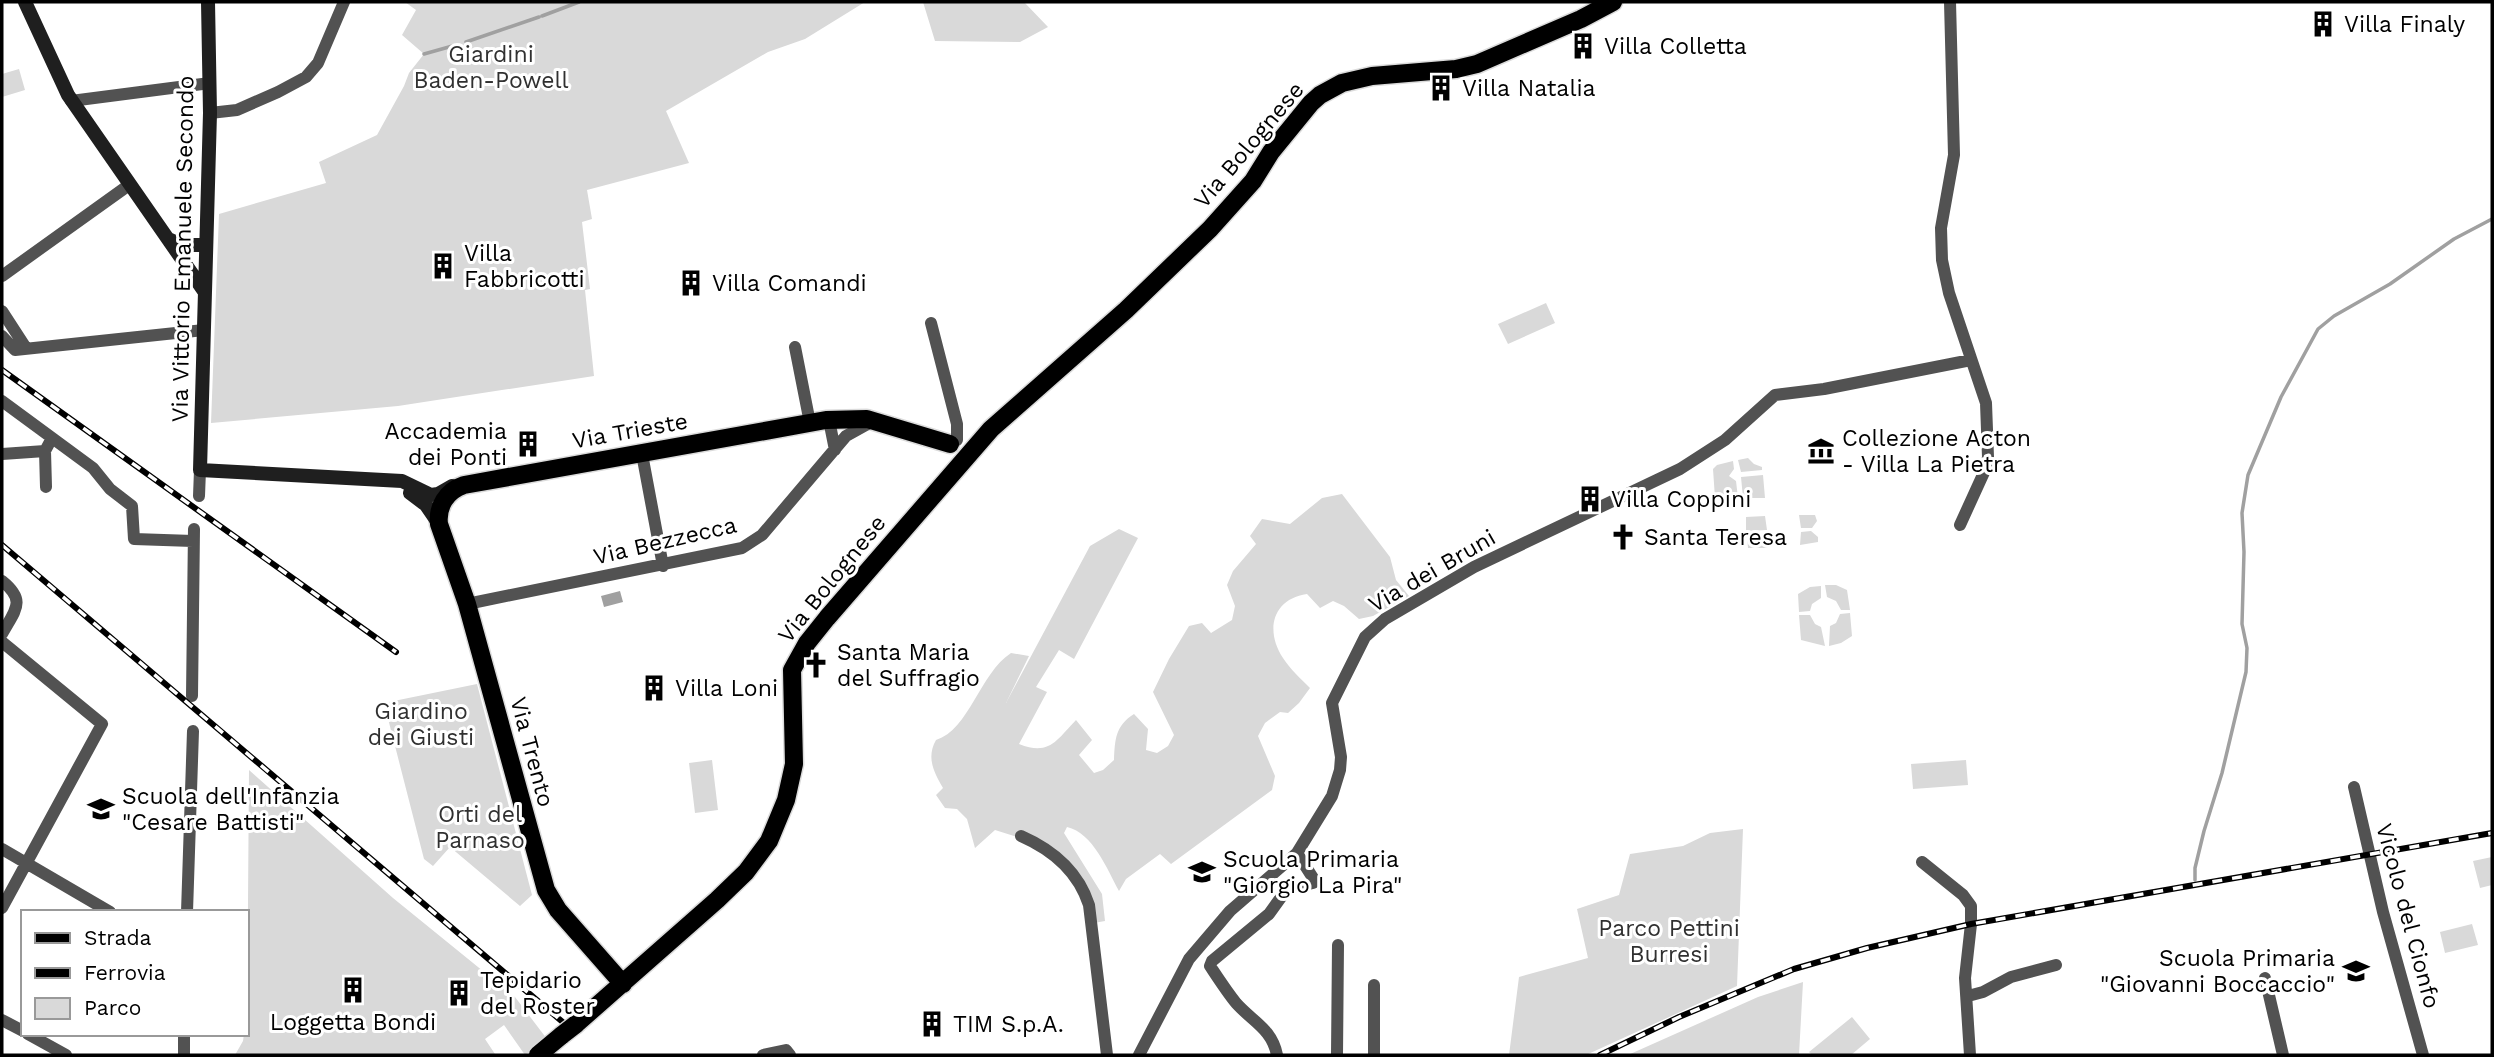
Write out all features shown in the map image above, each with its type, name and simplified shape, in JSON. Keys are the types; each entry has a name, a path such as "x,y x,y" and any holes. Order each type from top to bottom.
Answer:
{"main road":[{"name":"Via Bolognese","path":"557,1043 717,900 746,872 766,845 786,800 794,764 795,732 791,678 795,663 807,643 960,448 986,435 1106,328 1201,238 1253,181 1271,152 1311,103 1321,95 1342,83 1372,76 1456,69 1477,64 1581,19 1613,2"},
{"name":"Via Trieste","path":"459,486 810,423 854,418 873,421 960,448"},
{"path":"439,517 445,499 459,486"},
{"name":"Via Trento","path":"439,517 467,604 546,891 558,910 623,984"}],"street":[{"path":"24,2 71,101 204,291"},
{"name":"Via Vittorio Emanuele Secondo","path":"199,496 210,113 208,2"},
{"path":"210,113 237,110 306,77 318,63 344,2"},
{"path":"1950,2 1954,155 1941,228 1941,248 1949,293 1986,403 1988,457 1986,468 1960,525"},
{"path":"71,101 210,83"},
{"path":"2,276 129,186"},
{"path":"168,239 182,245 205,245"},
{"path":"182,259 192,263 205,261"},
{"path":"2,311 26,348"},
{"path":"931,323 958,426 960,448"},
{"path":"2,335 15,349 204,330"},
{"path":"795,348 810,423"},
{"name":"Via dei Bruni","path":"1139,1055 1183,968 1194,952 1230,911 1297,853 1332,796 1340,770 1340,741 1332,703 1365,637 1373,628 1474,566 1665,476 1725,440 1774,395 1824,389 1971,360"},
{"path":"2,401 93,468 110,489 132,506 134,539 193,535 192,696"},
{"path":"829,420 835,450"},
{"name":"Via Bezzecca","path":"467,604 663,566 734,551 748,545 762,535 852,432 873,421"},
{"path":"46,487 45,451 52,438"},
{"path":"2,454 45,451"},
{"path":"642,454 663,566"},
{"name":"Via Trieste","path":"200,470 408,482 431,495 451,486 459,486"},
{"path":"391,481 439,517"},
{"path":"2,581 17,597 17,606 2,634"},
{"path":"2,642 102,724 2,908"},
{"path":"187,910 193,731"},
{"name":"Vicolo del Cionfo","path":"2354,787 2383,912 2423,1055"},
{"path":"1021,836 1043,846 1059,859 1073,873 1085,893 1089,905 1107,1055"},
{"path":"2,849 107,910"},
{"path":"1210,966 1212,961 1269,914 1287,889 1312,883 1313,878 1297,853"},
{"path":"1922,862 1963,895 1971,906 1965,978 1970,1055"},
{"path":"1337,1055 1338,945"},
{"path":"1194,952 1210,966 1236,1003 1268,1031 1275,1043 1277,1055"},
{"path":"1968,996 1983,992 2011,977 2056,965"},
{"path":"2265,978 2282,1055"},
{"path":"1374,985 1374,1055"},
{"path":"2,1020 21,1030"},
{"path":"32,1036 66,1055"},
{"path":"184,1036 184,1055"},
{"path":"763,1055 786,1050 790,1055"}],"green space":[{"name":"Giardini Baden-Powell","path":"405,2 865,2 805,39 768,52 666,111 689,163 587,190 592,219 582,222 590,289 585,290 594,376 398,406 211,423 219,214 326,183 319,162 377,135 409,73 424,54 402,35 416,10"},
{"path":"923,2 1024,2 1048,27 1020,42 935,41"},
{"path":"19,69 25,90 2,97 2,74"},
{"path":"1546,303 1555,323 1508,344 1498,324"},
{"path":"1748,458 1762,467 1762,470 1741,472 1738,460"},
{"path":"1733,461 1734,469 1729,476 1736,481 1738,498 1715,498 1713,469 1717,465"},
{"path":"1763,475 1765,498 1743,498 1741,477"},
{"path":"1342,494 1390,557 1396,580 1409,596 1373,616 1359,619 1344,606 1333,601 1320,608 1307,594 1295,597 1279,609 1273,627 1277,648 1289,666 1310,688 1288,713 1280,712 1265,723 1258,736 1275,776 1272,790 1171,864 1160,854 1126,879 1119,891 1092,844 1084,836 1067,827 1064,833 1102,894 1105,921 1094,923 1055,849 995,830 975,848 967,819 957,809 945,808 936,795 943,788 932,765 933,747 936,740 957,725 1000,662 1011,653 1029,656 1006,703 1090,546 1119,529 1138,538 1074,659 1059,650 1036,687 1047,692 1019,744 1045,747 1057,740 1076,720 1092,740 1079,755 1094,773 1103,770 1114,760 1120,729 1134,714 1148,729 1146,750 1157,753 1168,746 1174,735 1153,692 1189,626 1202,623 1211,633 1232,620 1235,606 1227,585 1233,571 1256,544 1250,536 1262,519 1290,524 1322,498"},
{"path":"1799,515 1815,515 1817,521 1812,528 1801,528"},
{"path":"1765,516 1767,530 1746,531 1746,517"},
{"path":"1811,531 1818,537 1818,542 1800,545 1801,532"},
{"path":"1767,534 1768,548 1748,548 1747,535"},
{"path":"1825,585 1836,585 1847,590 1850,610 1841,610 1836,601 1827,597"},
{"path":"1821,586 1821,598 1812,604 1810,611 1799,612 1798,594 1810,587"},
{"path":"1850,613 1852,636 1829,646 1830,626 1836,623 1840,614"},
{"path":"1799,615 1810,615 1815,624 1821,627 1825,646 1801,640"},
{"path":"477,684 532,895 520,906 450,847 433,866 424,859 384,703"},
{"path":"712,760 718,810 695,813 689,763"},
{"path":"1966,760 1968,785 1913,789 1911,764"},
{"path":"249,770 393,898 515,997 547,1039 525,1055 504,1025 485,1039 495,1054 493,1055 235,1055 244,1036 248,1036"},
{"name":"Parco Pettini Burresi","path":"1743,829 1737,986 1586,1055 1509,1055 1519,977 1588,958 1577,909 1619,895 1630,854 1683,846 1710,833"},
{"path":"2492,857 2492,885 2480,888 2473,861"},
{"path":"2472,924 2478,945 2445,953 2440,932"},
{"name":"Parco Pettini Burresi","path":"1803,982 1799,1055 1628,1055 1758,997"},
{"path":"1852,1017 1870,1039 1851,1055 1812,1055 1809,1052"}],"shaded area":[{"path":"620,591 623,602 604,607 601,596"}],"waterway":[{"path":"542,16 579,2"},
{"path":"466,42 539,17"},
{"path":"424,54 456,45"},
{"path":"2195,880 2195,868 2204,831 2222,773 2246,672 2247,648 2242,624 2242,513 2248,475 2281,397 2318,329 2334,316 2390,284 2454,239 2492,219"}],"railway":[{"path":"2,370 396,652"},
{"path":"2,545 565,1024"},
{"path":"1600,1055 1679,1017 1794,969 1867,948 1971,924 2492,833"}],"place":[{"name":"Villa Finaly","path":"2323,24"},
{"name":"Villa Colletta","path":"1583,46"},
{"name":"Villa Natalia","path":"1441,88"},
{"name":"Villa Fabbricotti","path":"443,266"},
{"name":"Villa Comandi","path":"691,283"},
{"name":"Accademia dei Ponti","path":"528,444"},
{"name":"Collezione Acton - Villa La Pietra","path":"1821,451"},
{"name":"Villa Coppini","path":"1590,499"},
{"name":"Santa Teresa","path":"1623,537"},
{"name":"Santa Maria del Suffragio","path":"816,665"},
{"name":"Villa Loni","path":"654,688"},
{"name":"Scuola dell'Infanzia \"Cesare Battisti\"","path":"101,809"},
{"name":"Scuola Primaria \"Giorgio La Pira\"","path":"1202,872"},
{"name":"Scuola Primaria \"Giovanni Boccaccio\"","path":"2356,971"},
{"name":"Loggetta Bondi","path":"353,990"},
{"name":"Tepidario del Roster","path":"459,993"},
{"name":"TIM S.p.A.","path":"932,1024"}],"park label":[{"name":"Giardino dei Giusti","path":"421,724"},
{"name":"Orti del Parnaso","path":"480,827"}]}
